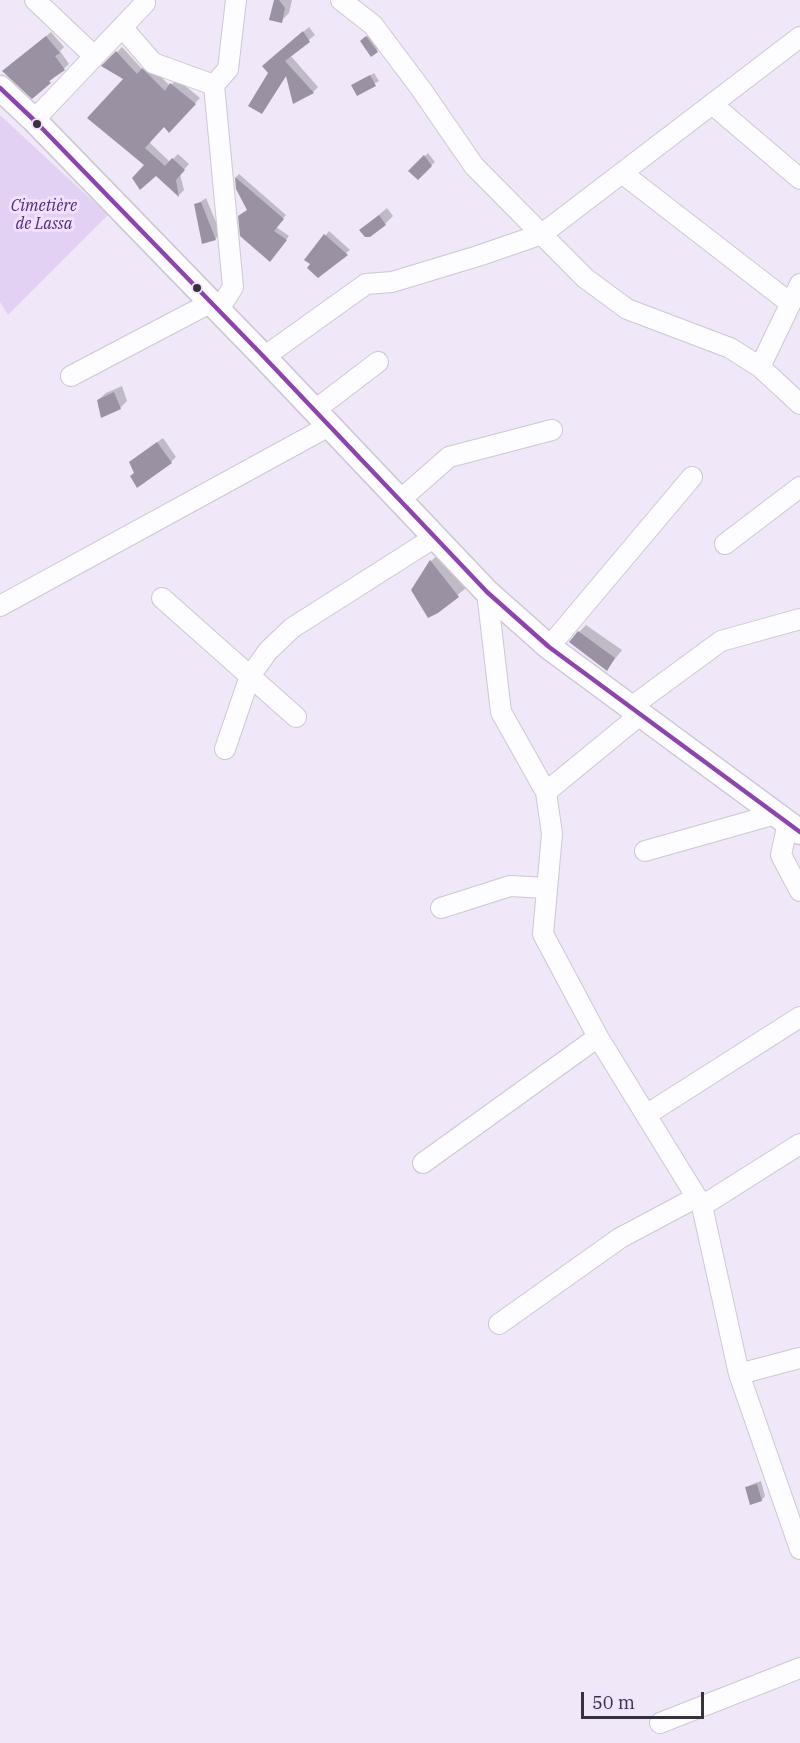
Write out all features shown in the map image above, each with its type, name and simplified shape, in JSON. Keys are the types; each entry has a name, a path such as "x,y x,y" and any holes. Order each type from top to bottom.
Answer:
{"street":[{"path":"35,0 94,56"},
{"path":"71,376 214,307 233,287 214,85 228,69 236,0"},
{"path":"341,0 374,25 474,166 585,278 627,309 730,348 760,367 800,404"},
{"path":"34,120 145,3"},
{"path":"122,27 153,63 214,85"},
{"path":"264,357 366,284 392,282 542,234 800,37"},
{"path":"0,88 34,120 264,357 487,592 549,647 788,823"},
{"path":"712,104 800,179"},
{"path":"622,173 790,303"},
{"path":"760,367 800,284"},
{"path":"0,606 322,418 378,362"},
{"path":"400,500 449,457 552,430"},
{"path":"549,647 692,477"},
{"path":"725,544 800,487"},
{"path":"225,749 250,676 268,651 292,628 435,537"},
{"path":"487,592 501,712 546,792 552,834 543,934 598,1037 700,1202 739,1374 800,1549"},
{"path":"162,598 296,717"},
{"path":"546,792 636,711 721,641 800,619"},
{"path":"645,851 788,823"},
{"path":"788,823 781,855 800,891"},
{"path":"441,908 510,886 547,888"},
{"path":"646,1115 800,1017"},
{"path":"423,1163 598,1037"},
{"path":"499,1324 620,1238 700,1202 800,1144"},
{"path":"739,1374 800,1358"},
{"path":"660,1723 800,1668"}],"green space":[{"name":"Cimetière de Lassa","path":"0,115 108,215 8,315 0,302"}],"building":[{"path":"274,0 279,0 285,8 282,23 269,20"},
{"path":"303,31 310,42 285,61 314,93 293,104 286,76 262,114 248,106 268,73 262,66"},
{"path":"46,36 60,53 55,56 65,70 49,81 51,83 32,99 2,71"},
{"path":"366,36 378,52 371,57 360,41"},
{"path":"116,51 137,74 142,68 165,91 170,83 196,104 169,133 164,127 145,148 165,166 172,158 185,170 176,180 179,197 156,176 140,190 132,178 144,165 87,118 123,79 101,66"},
{"path":"370,75 376,86 357,96 351,85"},
{"path":"424,155 432,166 418,180 408,171"},
{"path":"235,177 284,219 274,231 287,240 270,262 240,236 238,216 247,210 236,189"},
{"path":"201,202 216,240 202,244 194,204"},
{"path":"379,215 386,225 370,237 365,237 359,230"},
{"path":"324,234 348,255 318,278 307,268 310,264 304,260"},
{"path":"114,392 121,409 101,418 97,400"},
{"path":"157,442 172,463 137,488 130,476 134,473 129,462"},
{"path":"430,560 459,597 428,618 411,590"},
{"path":"578,631 615,658 607,671 569,642"},
{"path":"757,1484 762,1501 750,1505 745,1487"}],"transit line":[{"path":"0,88 34,120 264,357 487,592 549,647 800,832"}]}
